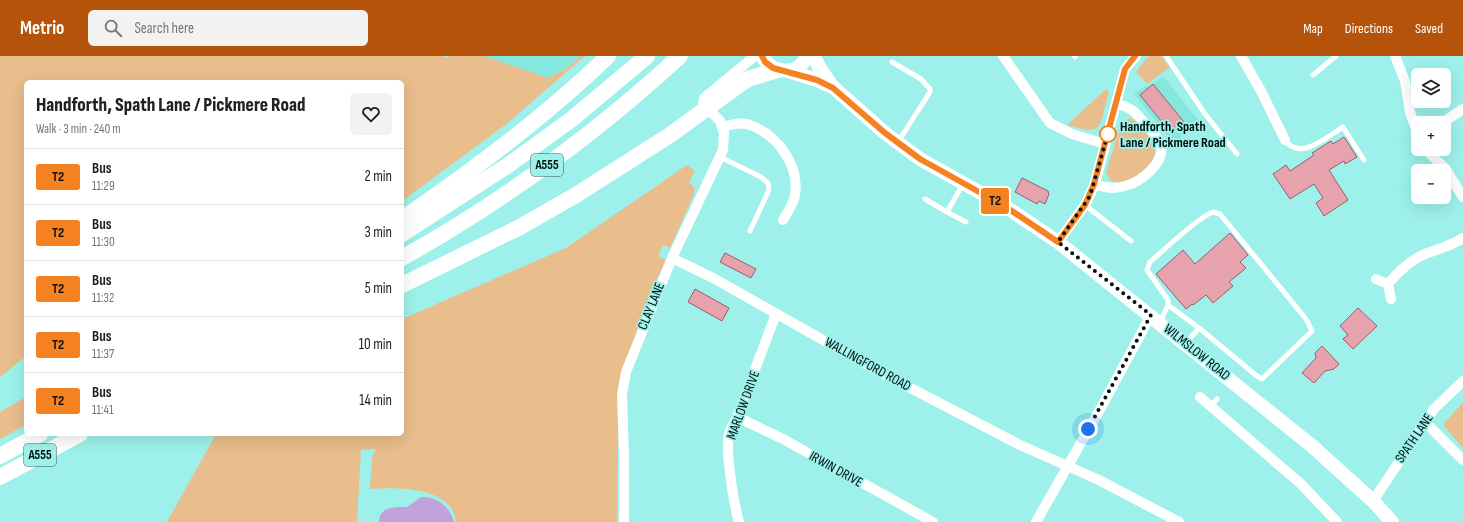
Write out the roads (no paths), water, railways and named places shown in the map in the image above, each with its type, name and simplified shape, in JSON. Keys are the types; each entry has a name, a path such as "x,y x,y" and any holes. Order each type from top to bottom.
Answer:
{"highway":[{"path":"404,218 494,152 554,105 608,56"},
{"name":"A555","path":"404,233 507,166 572,119 647,56"},
{"name":"A555","path":"404,257 520,184 586,136 680,56"},
{"path":"404,284 520,227 576,195 625,165 748,79 783,70"},
{"name":"A555","path":"0,456 36,436"},
{"name":"A555","path":"0,477 76,436"}],"main road":[{"path":"762,56 770,66 783,70 802,64 807,56"},
{"name":"WILMSLOW ROAD","path":"814,56 819,68 833,88"},
{"name":"WILMSLOW ROAD","path":"783,70 817,80 833,88 920,159 1006,207 1058,242 1155,318 1312,446 1372,501 1392,522"}],"street":[{"path":"755,56 704,98 703,103 706,108 720,121 722,127 746,124 769,135 782,148 792,168 796,185 796,196 783,220"},
{"path":"1003,56 1050,123 1072,134 1105,144"},
{"path":"1058,242 1085,205 1094,184 1117,104 1125,69 1136,56"},
{"path":"1241,56 1261,90 1285,140"},
{"path":"1395,56 1405,81 1411,116"},
{"path":"1094,184 1104,187 1117,187 1132,183 1157,164 1161,155 1160,142 1137,113 1130,107 1117,104"},
{"path":"1451,117 1463,109"},
{"name":"CLAY LANE","path":"624,522 622,395 624,382 641,330 672,258 720,157 724,146 722,127"},
{"path":"1432,156 1445,168 1463,197"},
{"path":"1388,284 1407,265 1418,258 1456,243 1463,238"},
{"name":"WALLINGFORD ROAD","path":"672,258 715,279 888,376 1020,445 1099,480 1179,522"},
{"path":"1376,279 1388,284"},
{"path":"1388,284 1391,299"},
{"name":"MARLOW DRIVE","path":"739,522 733,493 728,442 729,432 737,417 776,314"},
{"path":"1036,522 1066,466 1155,318"},
{"name":"SPATH LANE","path":"1372,501 1425,422 1447,395 1463,381"},
{"path":"1200,397 1214,402 1301,484 1337,522"},
{"name":"IRWIN DRIVE","path":"737,417 783,439 933,522"},
{"path":"1425,422 1463,460"}],"lane":[{"path":"1166,56 1205,114 1237,154"},
{"path":"1313,75 1336,56"},
{"path":"892,62 921,79 930,89 930,92 898,142"},
{"path":"1285,140 1294,148 1302,149 1312,146 1343,127 1364,160"},
{"path":"720,157 761,177 768,183 769,190 750,231"},
{"path":"947,212 963,183"},
{"path":"926,199 966,222"},
{"path":"1085,205 1131,241"},
{"path":"1217,212 1260,261 1306,319 1312,331 1262,379 1256,376 1199,328 1168,305 1166,296 1147,270 1150,262 1204,216 1217,212"},
{"path":"1155,318 1168,305"},
{"path":"1186,344 1199,328"}],"place":[{"name":"Handforth, Spath Lane / Pickmere Road","path":"1108,134"}]}
